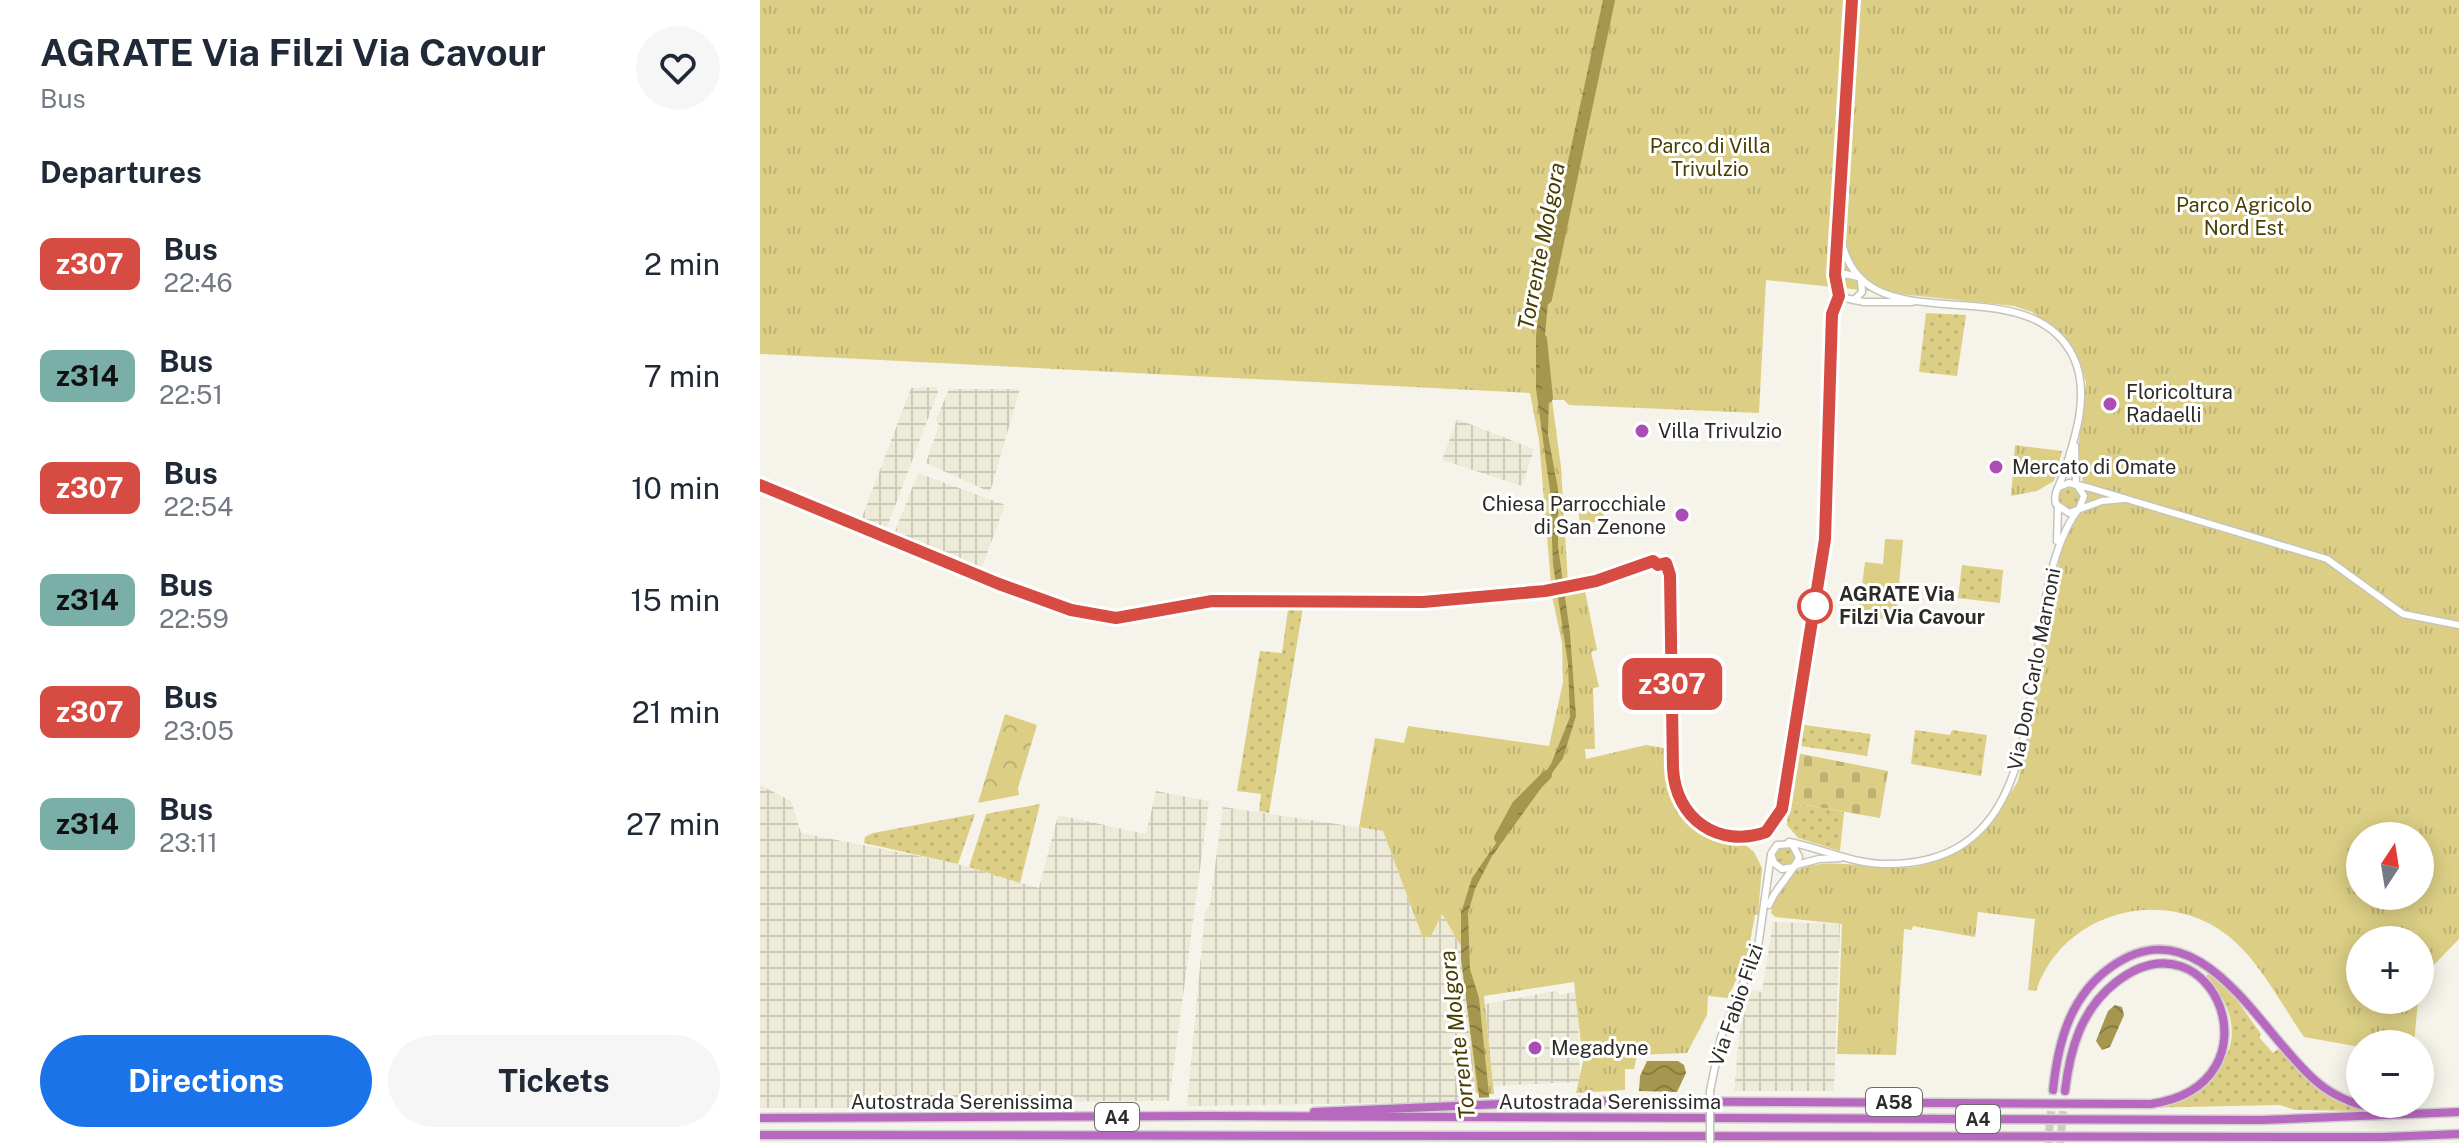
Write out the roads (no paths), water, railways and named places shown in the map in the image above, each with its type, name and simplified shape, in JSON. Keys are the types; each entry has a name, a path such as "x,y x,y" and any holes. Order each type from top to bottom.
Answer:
{"highway":[{"path":"2053,1090 2064,1029 2084,993 2108,969 2130,956 2168,951 2194,958 2226,981 2293,1060 2333,1094 2383,1110 2459,1111"},
{"name":"A58","path":"1208,1116 1576,1101 2161,1102 2189,1090 2218,1066 2225,1038 2225,1017 2215,991 2193,972 2171,964 2149,964 2131,971 2107,990 2082,1023 2073,1045 2065,1091"},
{"name":"Autostrada Serenissima","path":"760,1118 1208,1116 2261,1120 2459,1111"},
{"name":"Autostrada Serenissima","path":"760,1135 2385,1137 2459,1134"},
{"path":"1725,1135 1743,1143"}],"street":[{"path":"1852,0 1836,289 1842,299 1854,301 1920,301"},
{"path":"1839,219 1843,248 1860,279 1862,292 1854,301"},
{"path":"1836,289 1838,279 1845,274 1885,294 2021,313 2053,330 2068,348 2080,376 2075,439 2077,485 2084,496 2057,549"},
{"path":"2057,549 2058,507 2054,497 2075,439"},
{"path":"2059,487 2077,485 2327,559 2403,614 2459,625"},
{"path":"2093,504 2105,493"},
{"path":"2058,507 2066,512 2124,499"},
{"name":"Via Don Carlo Marnoni","path":"1795,866 1824,858 1883,864 1931,858 1969,838 1998,807 2018,762 2057,549"},
{"path":"1789,842 1799,851 1795,866 1780,869 1771,855 1777,845 1789,842"},
{"name":"Via Don Carlo Marnoni","path":"1789,842 1847,859"},
{"name":"Via Fabio Filzi","path":"1765,916 1771,855"},
{"name":"Via Fabio Filzi","path":"1710,1143 1710,1091 1719,1041 1753,963 1765,916 1776,889 1795,866"}],"water":[{"name":"Torrente Molgora","path":"1603,0 1608,0 1550,282 1544,345 1549,391 1548,435 1558,489 1558,546 1570,633 1576,716 1563,758 1492,856 1475,889 1468,913 1470,969 1479,998 1494,1143 1485,1143 1461,960 1461,913 1472,878 1551,764 1570,717 1568,664 1553,564 1550,491 1536,389 1536,336 1542,281"},
{"path":"2115,1005 2122,1007 2124,1015 2110,1047 2102,1050 2096,1041 2108,1011"},
{"path":"1647,1061 1678,1061 1684,1065 1686,1073 1677,1092 1639,1091 1640,1076"}],"waterway":[{"name":"Torrente Molgora","path":"1547,299 1610,0"},
{"name":"Torrente Molgora","path":"1542,339 1548,398"},
{"name":"Torrente Molgora","path":"1499,838 1517,805 1547,775"}],"tunnel":[{"path":"2048,1143 2053,1090"},
{"path":"2060,1143 2065,1091"}],"place":[{"name":"Floricoltura Radaelli","path":"2110,404"},
{"name":"Villa Trivulzio","path":"1642,431"},
{"name":"Mercato di Omate","path":"1996,467"},
{"name":"Chiesa Parrocchiale di San Zenone","path":"1682,515"},
{"name":"AGRATE Via Filzi Via Cavour","path":"1815,606"},
{"name":"Megadyne","path":"1535,1048"}],"park label":[{"name":"Parco di Villa Trivulzio","path":"1710,158"},
{"name":"Parco Agricolo Nord Est","path":"2244,216"}]}
